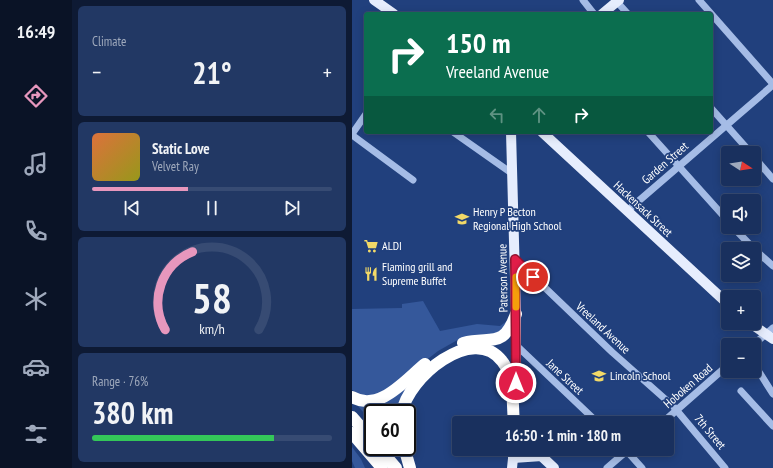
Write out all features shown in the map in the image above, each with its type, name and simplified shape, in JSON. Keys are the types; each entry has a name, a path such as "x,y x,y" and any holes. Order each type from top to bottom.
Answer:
{"highway":[{"path":"352,397 370,402 383,398 433,356 446,348 468,342 498,338 505,335 510,330 516,314"},
{"path":"405,404 407,396 414,385 440,361 456,353 472,350 484,350 496,353 508,370 511,380 514,416"},
{"path":"352,417 364,434"},
{"path":"352,433 364,441"},
{"path":"369,468 371,456"},
{"path":"377,456 382,468"},
{"path":"383,456 396,468"},
{"path":"407,456 410,468"}],"main road":[{"path":"604,12 618,1"},
{"path":"380,2 392,12"},
{"name":"Hackensack Street","path":"544,134 721,298"},
{"name":"Paterson Avenue","path":"513,135 517,346 515,416"},
{"path":"761,329 771,334"},
{"path":"513,458 542,456 554,468"}],"street":[{"path":"583,0 592,12"},
{"path":"699,0 709,12"},
{"path":"618,1 626,12"},
{"path":"713,16 773,85"},
{"name":"Garden Street","path":"627,211 773,85"},
{"path":"713,110 745,146"},
{"path":"364,117 352,134 413,180"},
{"path":"456,134 513,174"},
{"path":"650,134 721,213"},
{"path":"761,165 773,178"},
{"path":"740,234 747,242"},
{"path":"761,255 773,266"},
{"name":"Vreeland Avenue","path":"515,259 612,352 678,411"},
{"path":"761,340 771,334"},
{"name":"Jane Street","path":"517,346 591,416"},
{"name":"Hoboken Road","path":"671,416 721,372"},
{"path":"761,375 773,394"},
{"path":"741,391 773,426"},
{"name":"7th Street","path":"678,411 725,468"},
{"path":"607,468 620,456"},
{"path":"632,456 642,468"}],"shaded area":[{"path":"423,301 440,331 477,324 500,326 511,318 508,329 495,335 461,338 438,351 382,395 364,397 352,390 352,309 402,308 402,304"},
{"path":"415,380 403,404 364,404 364,413 353,400 361,405"},
{"path":"352,447 361,459 365,468 355,468 352,461"}],"slow traffic":[{"path":"516,277 516,307"}],"place":[{"name":"Henry P Becton Regional High School","path":"462,219"},
{"name":"ALDI","path":"371,246"},
{"name":"Flaming grill and Supreme Buffet","path":"371,274"},
{"name":"Lincoln School","path":"599,376"}],"route":[{"path":"516,383 517,346 515,259 533,277"}]}
